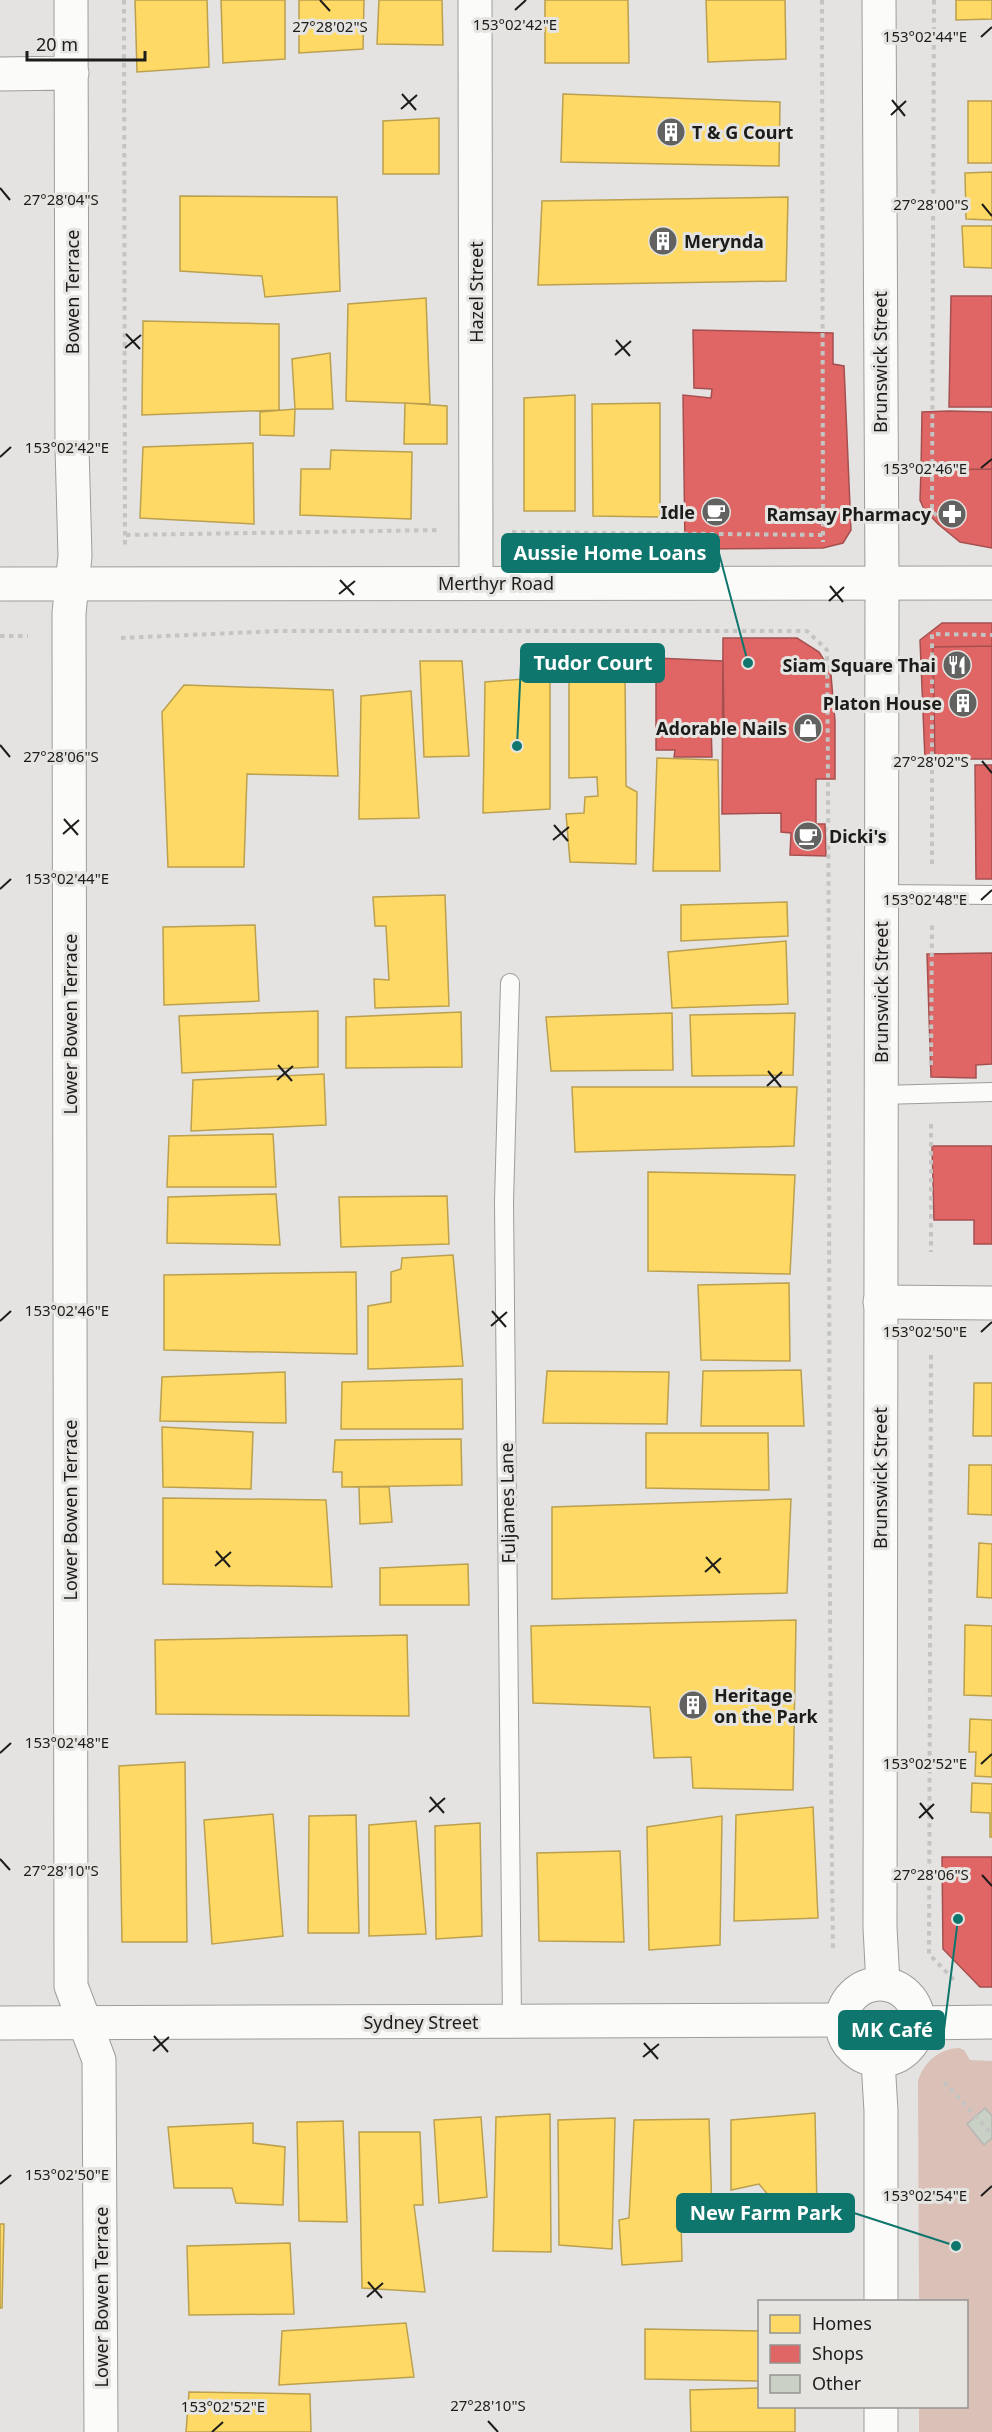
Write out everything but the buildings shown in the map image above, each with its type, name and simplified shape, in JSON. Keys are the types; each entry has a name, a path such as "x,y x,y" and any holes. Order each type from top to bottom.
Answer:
{"street":[{"name":"Bowen Terrace","path":"71,0 72,447 75,556 73,584"},
{"name":"Hazel Street","path":"475,0 476,583"},
{"name":"Brunswick Street","path":"879,0 882,584 880,1929 883,1984"},
{"path":"0,74 72,73"},
{"name":"Merthyr Road","path":"0,584 992,583"},
{"name":"Lower Bowen Terrace","path":"73,584 69,613 71,1986 99,2060 101,2432"},
{"path":"880,1302 992,1303"},
{"path":"883,1984 904,1992 917,2011 918,2023 913,2040 902,2054 878,2061 856,2052 848,2043 843,2032 842,2020 850,1998 859,1990 870,1985 883,1984"},
{"name":"Sydney Street","path":"0,2023 842,2020"},
{"path":"918,2023 992,2022"},
{"path":"878,2061 881,2300"},
{"path":"881,2408 881,2432"}],"lane":[{"path":"881,894 992,895"},
{"name":"Fuljames Lane","path":"510,983 504,1202 512,2022"},
{"path":"881,1095 992,1092"}],"path":[{"path":"124,0 125,546"},
{"path":"822,0 823,542"},
{"path":"934,0 932,511 944,523"},
{"path":"126,536 448,530"},
{"path":"507,532 823,535"},
{"path":"121,638 278,631 807,631 827,650 830,949 830,1761 833,1951"},
{"path":"815,631 816,640"},
{"path":"0,636 28,636"},
{"path":"931,1355 929,1954 956,1982"},
{"path":"944,2082 992,2134"}],"shaded area":[{"path":"952,2049 964,2050 970,2060 992,2061 992,2432 919,2432 919,2408 968,2408 968,2300 919,2300 918,2081 920,2074 933,2058"}],"place":[{"name":"T & G Court","path":"671,132"},
{"name":"Merynda","path":"663,241"},
{"name":"Idle","path":"716,512"},
{"name":"Ramsay Pharmacy","path":"952,514"},
{"name":"Aussie Home Loans","path":"748,663"},
{"name":"Siam Square Thai","path":"957,665"},
{"name":"Platon House","path":"963,703"},
{"name":"Adorable Nails","path":"808,728"},
{"name":"Tudor Court","path":"517,746"},
{"name":"Dicki's","path":"808,836"},
{"name":"Heritage on the Park","path":"693,1705"},
{"name":"MK Café","path":"958,1919"},
{"name":"New Farm Park","path":"956,2246"}]}
